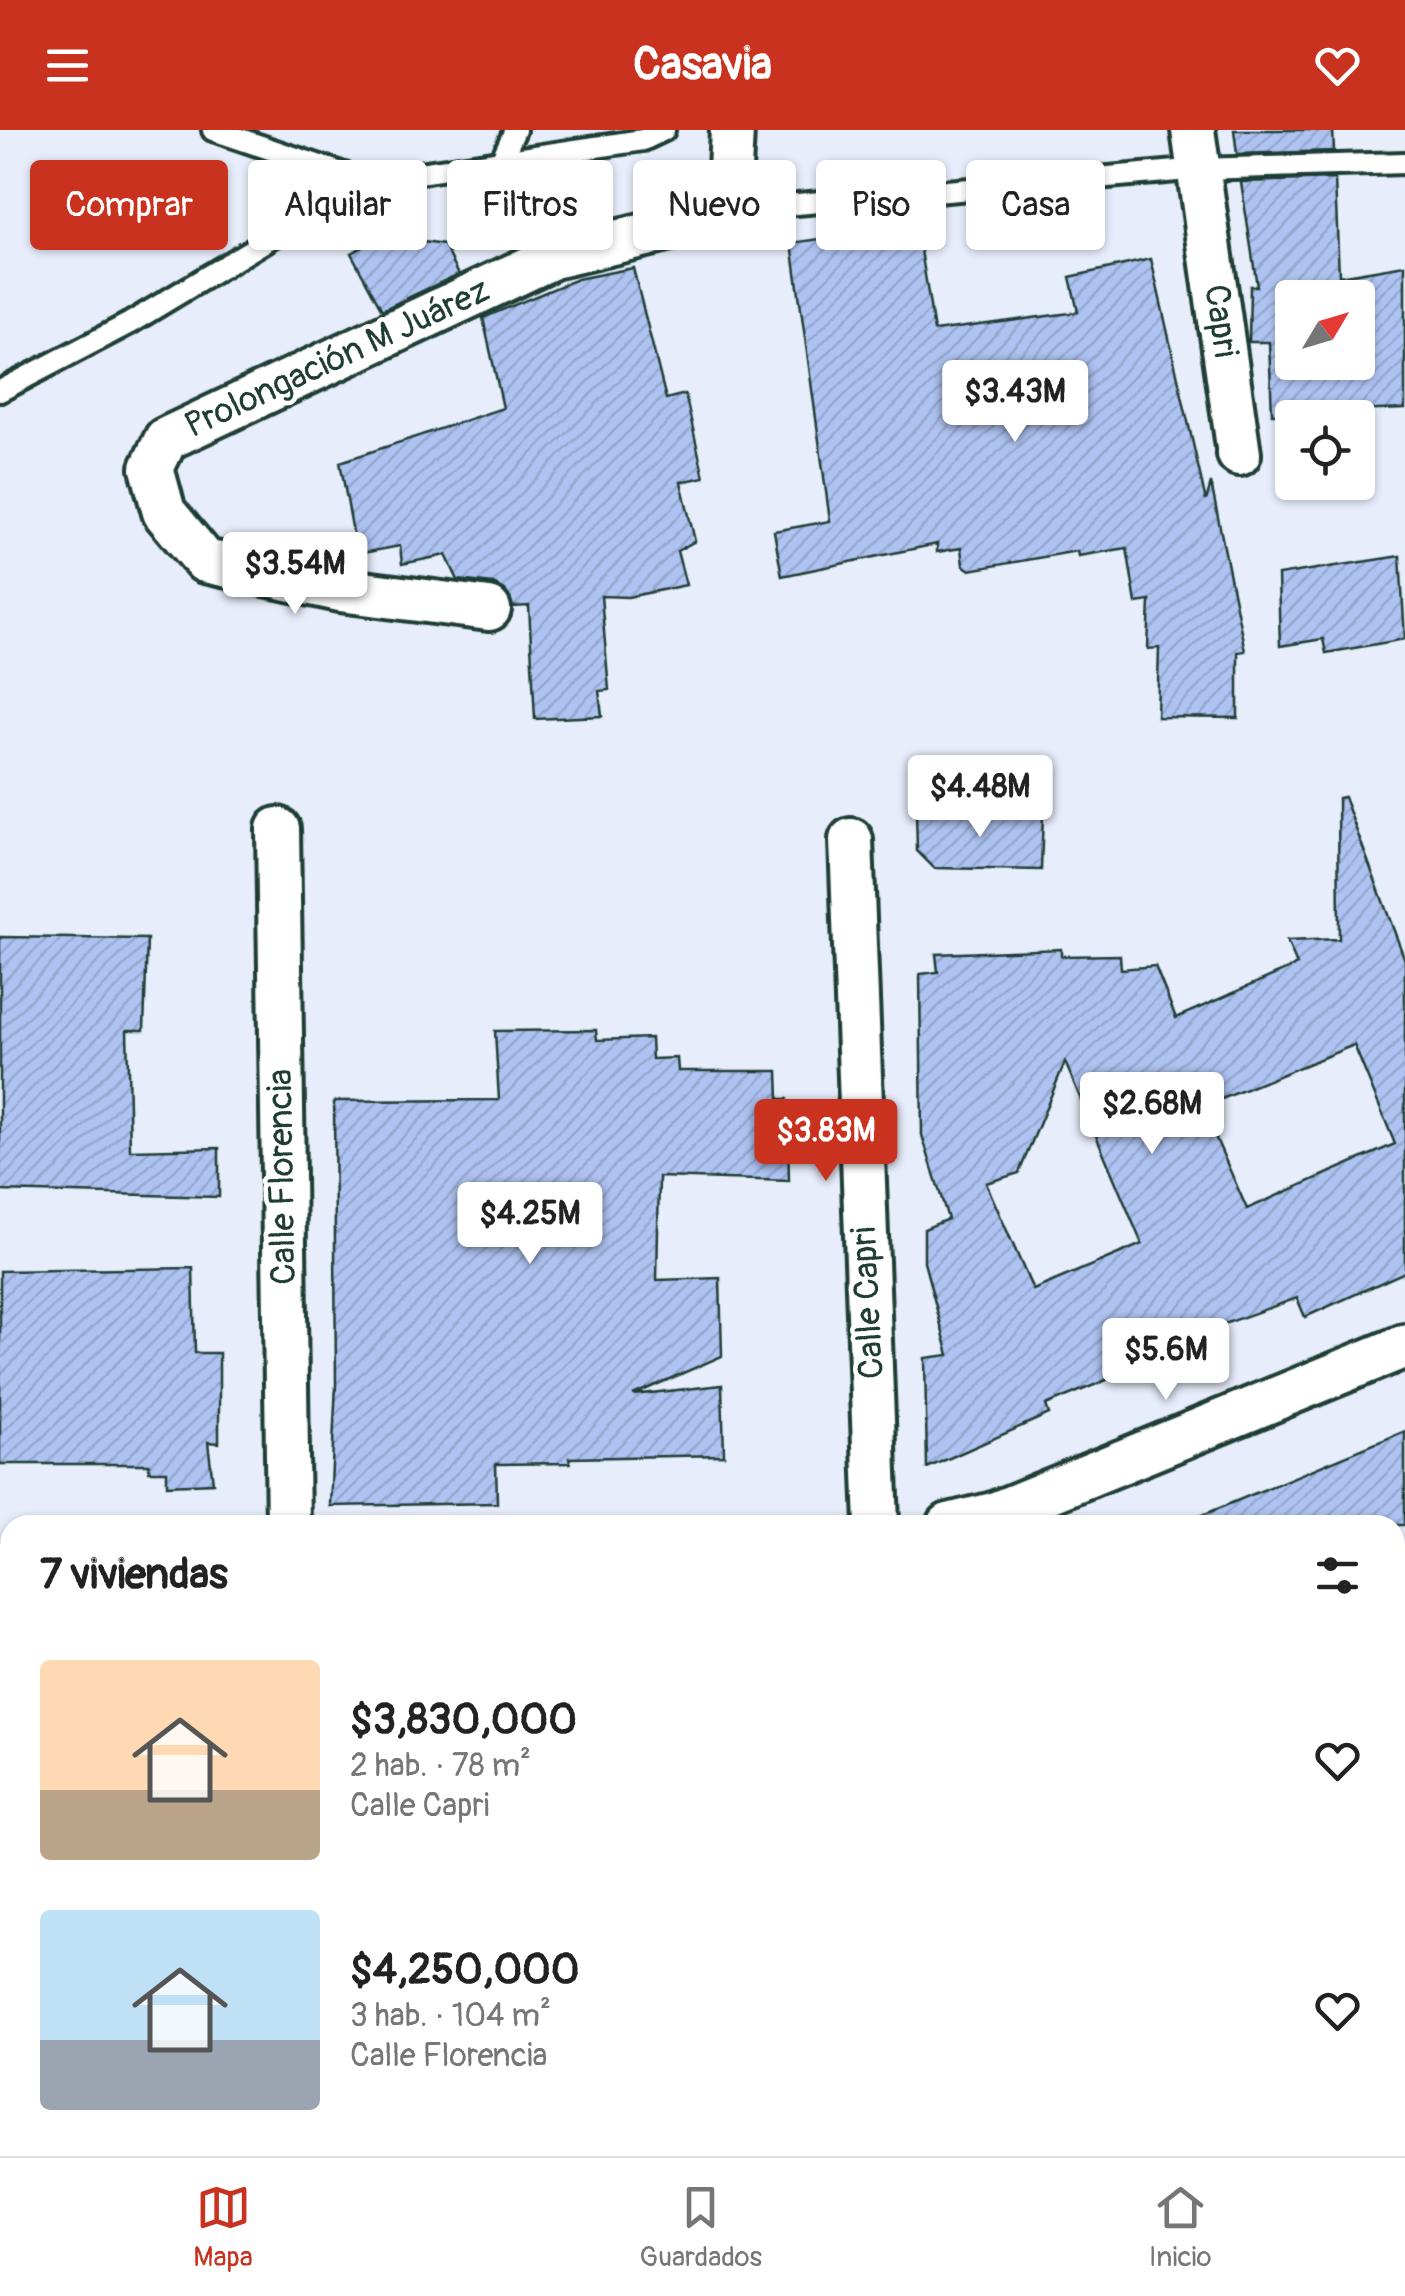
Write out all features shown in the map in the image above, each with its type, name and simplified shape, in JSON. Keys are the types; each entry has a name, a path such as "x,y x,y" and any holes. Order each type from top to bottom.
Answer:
{"street":[{"path":"730,160 732,130"},
{"name":"Capri","path":"1196,149 1240,454"},
{"name":"Prolongación M Juárez","path":"489,608 340,590 205,561 164,512 152,468 166,438 552,258 633,238"},
{"name":"Calle Florencia","path":"278,829 288,1515"},
{"name":"Calle Capri","path":"851,840 878,1515"},
{"path":"990,1515 1405,1346"}],"lane":[{"path":"213,130 302,160"},
{"path":"501,160 515,130"},
{"path":"508,160 643,140 664,130"},
{"path":"796,201 1196,149 1405,163"},
{"path":"0,391 130,324 252,250"}],"building":[{"path":"1234,130 1333,130 1334,151 1237,154"},
{"path":"1335,179 1339,276 1405,265 1405,409 1375,410 1375,400 1275,400 1272,414 1269,342 1249,342 1250,286 1257,286 1241,182"},
{"path":"816,240 816,250 921,250 934,331 1078,312 1070,277 1151,259 1206,501 1211,483 1245,651 1238,652 1238,718 1157,717 1159,648 1148,649 1150,601 1136,603 1127,548 1078,556 1077,551 970,570 963,565 961,548 937,552 937,544 782,576 774,531 830,521 793,250 796,242"},
{"path":"427,243 444,245 459,274 382,310 351,253 427,250"},
{"path":"633,268 666,399 685,394 704,477 681,482 695,541 677,551 686,585 628,597 601,596 609,690 599,691 602,716 535,719 529,606 513,607 505,590 493,584 458,580 446,555 402,564 400,546 357,554 340,462 503,408 483,318 577,279"},
{"path":"1400,556 1405,639 1326,653 1323,639 1280,646 1278,575"},
{"path":"1344,797 1405,960 1405,1272 1305,1317 1297,1298 1140,1354 1145,1364 1046,1405 1049,1414 927,1468 925,1358 949,1355 924,1262 924,1229 948,1219 922,1135 920,974 938,972 936,954 1061,949 1061,956 1120,955 1121,969 1155,966 1176,1018 1297,965 1287,941 1339,939 1338,798","holes":["1354,1045 1395,1144 1247,1209 1202,1107","1065,1062 1142,1244 1033,1290 986,1183 1019,1173"]},
{"path":"916,810 1043,813 1041,870 934,868 917,851"},
{"path":"0,937 147,939 144,1030 127,1030 130,1150 219,1148 219,1197 0,1191"},
{"path":"596,1030 597,1040 651,1038 652,1059 677,1058 678,1071 778,1071 779,1099 787,1099 789,1181 659,1177 657,1280 720,1278 722,1356 633,1395 722,1385 724,1455 569,1458 570,1463 496,1464 497,1503 330,1506 336,1384 334,1101 499,1100 495,1031"},
{"path":"193,1268 195,1353 219,1353 219,1443 208,1442 213,1483 167,1485 167,1471 149,1471 149,1464 0,1464 0,1271"},
{"path":"1405,1431 1405,1515 1203,1515"}]}
